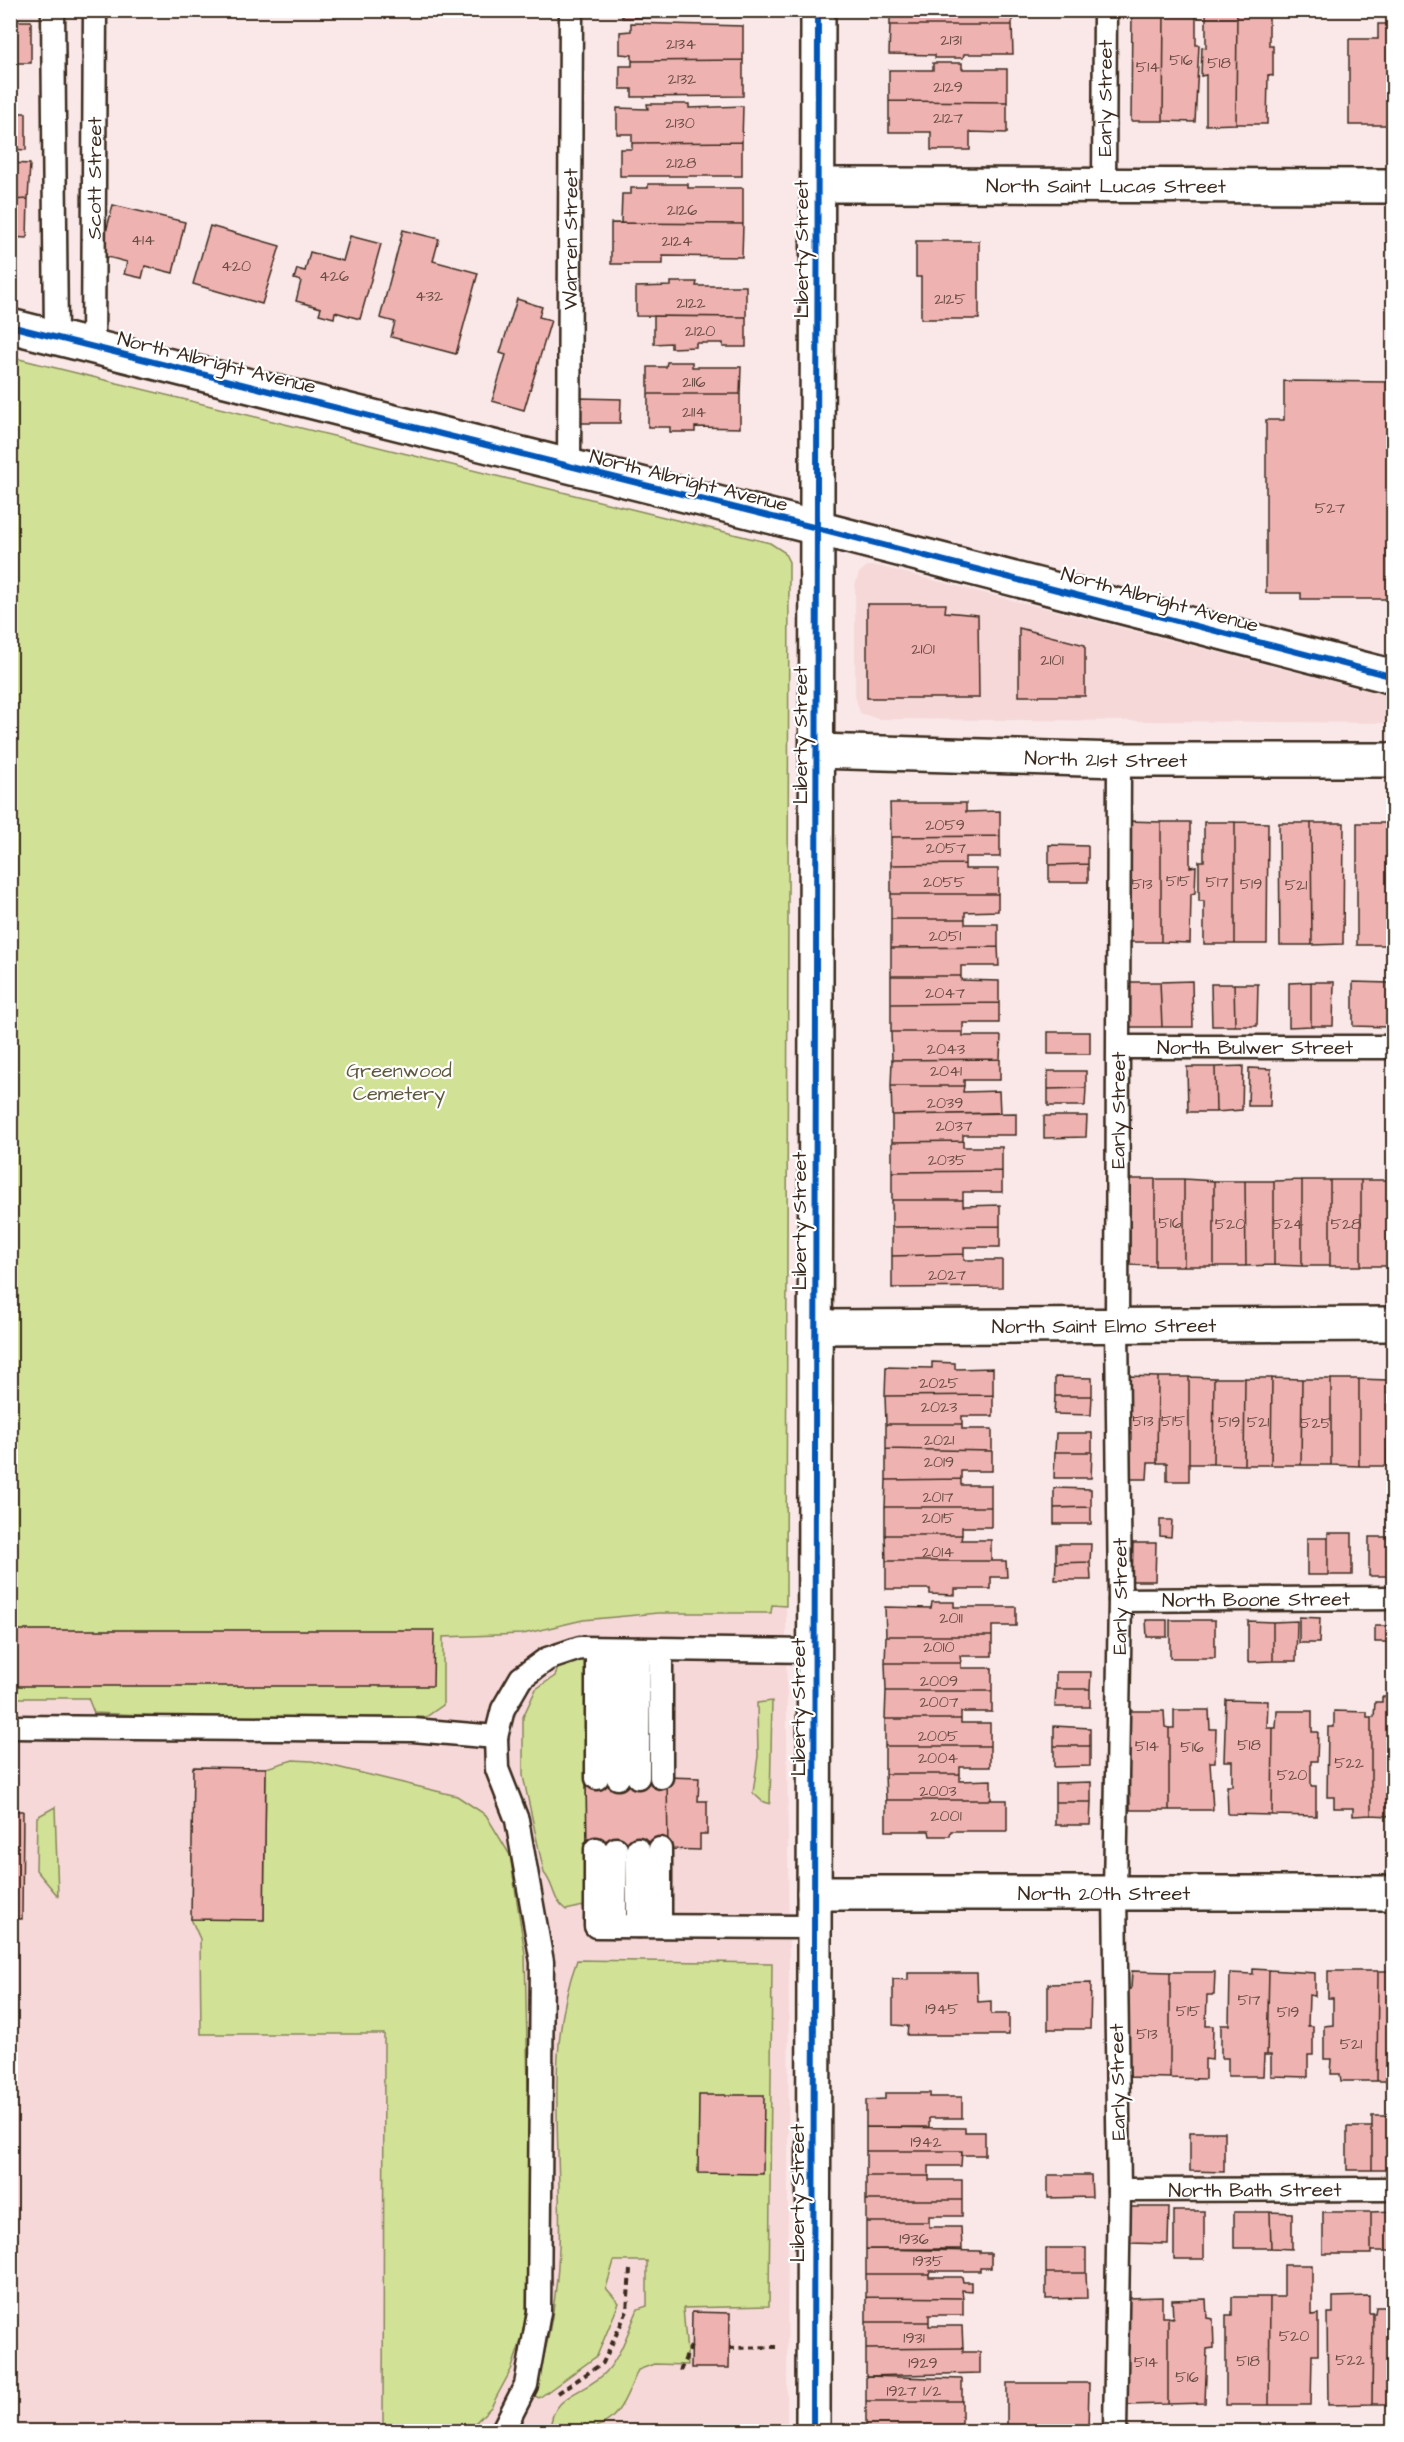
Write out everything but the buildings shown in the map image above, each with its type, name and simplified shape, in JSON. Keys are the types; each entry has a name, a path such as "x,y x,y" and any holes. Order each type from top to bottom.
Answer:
{"street":[{"name":"Liberty Street","path":"813,2432 818,10"},
{"name":"North Saint Lucas Street","path":"818,185 1394,186"},
{"name":"North Albright Avenue","path":"10,326 817,528 1394,678"},
{"name":"North 21st Street","path":"816,751 1119,760 1394,760"},
{"name":"North Saint Elmo Street","path":"816,1327 1394,1324"},
{"name":"North 20th Street","path":"814,1893 1394,1893"}],"lane":[{"path":"53,10 56,338"},
{"name":"Scott Street","path":"93,348 95,10"},
{"name":"Warren Street","path":"569,467 571,10"},
{"name":"Early Street","path":"1104,185 1105,10"},
{"name":"Early Street","path":"1114,2432 1119,2190 1115,1892 1120,1600 1116,1325 1119,760"},
{"name":"North Bulwer Street","path":"1119,1047 1394,1047"},
{"name":"North Boone Street","path":"1120,1600 1394,1598"},
{"path":"502,2432 526,2385 539,2312 542,1962 517,1820 498,1769 496,1737 503,1709 521,1678 548,1659 580,1648 815,1651"},
{"path":"618,1649 628,1777"},
{"path":"618,1649 628,1777"},
{"path":"628,1777 661,1650"},
{"path":"10,1727 413,1730 496,1737"},
{"path":"649,1926 628,1849 605,1926 814,1927"},
{"name":"North Bath Street","path":"1119,2190 1394,2189"}],"path":[{"path":"549,2400 603,2363 627,2310 630,2270"},
{"path":"680,2371 691,2346"},
{"path":"729,2348 776,2347"}],"shaded area":[{"path":"867,566 878,566 1393,697 1393,723 878,719 860,713 855,696 855,585 859,573"},
{"path":"11,1601 786,1606 789,1963 787,2431 11,2432"}],"green space":[{"name":"Greenwood Cemetery","path":"11,357 770,543 784,552 789,562 786,1606 772,1605 771,1613 658,1613 583,1620 523,1634 443,1637 443,1705 426,1717 236,1719 94,1713 88,1698 11,1698"},
{"path":"582,1655 590,1660 586,1778 588,1905 566,1910 558,1902 544,1873 523,1776 523,1717 536,1689 555,1676 559,1665"},
{"path":"772,1701 770,1804 762,1801 753,1793 758,1756 757,1703"},
{"path":"293,1760 312,1761 457,1796 486,1815 510,1855 525,1954 529,2132 526,2326 512,2368 491,2407 467,2431 383,2431 384,2034 201,2034 200,1939 191,1919 264,1919 266,1768"},
{"path":"55,1807 58,1896 36,1870 37,1817"},
{"path":"577,1960 772,1963 769,2306 683,2308 688,2365 654,2364 638,2370 623,2402 608,2421 586,2429 550,2431 552,2418 557,2408 571,2395 599,2379 607,2371 621,2349 638,2309 647,2306 647,2261 614,2261 606,2288 619,2303 597,2356 539,2398 533,2395 548,2341 556,2286 560,2212 557,2066 560,2030"}],"cycle path":[{"path":"813,2432 818,10"},
{"path":"10,326 817,528 1394,677"}]}
